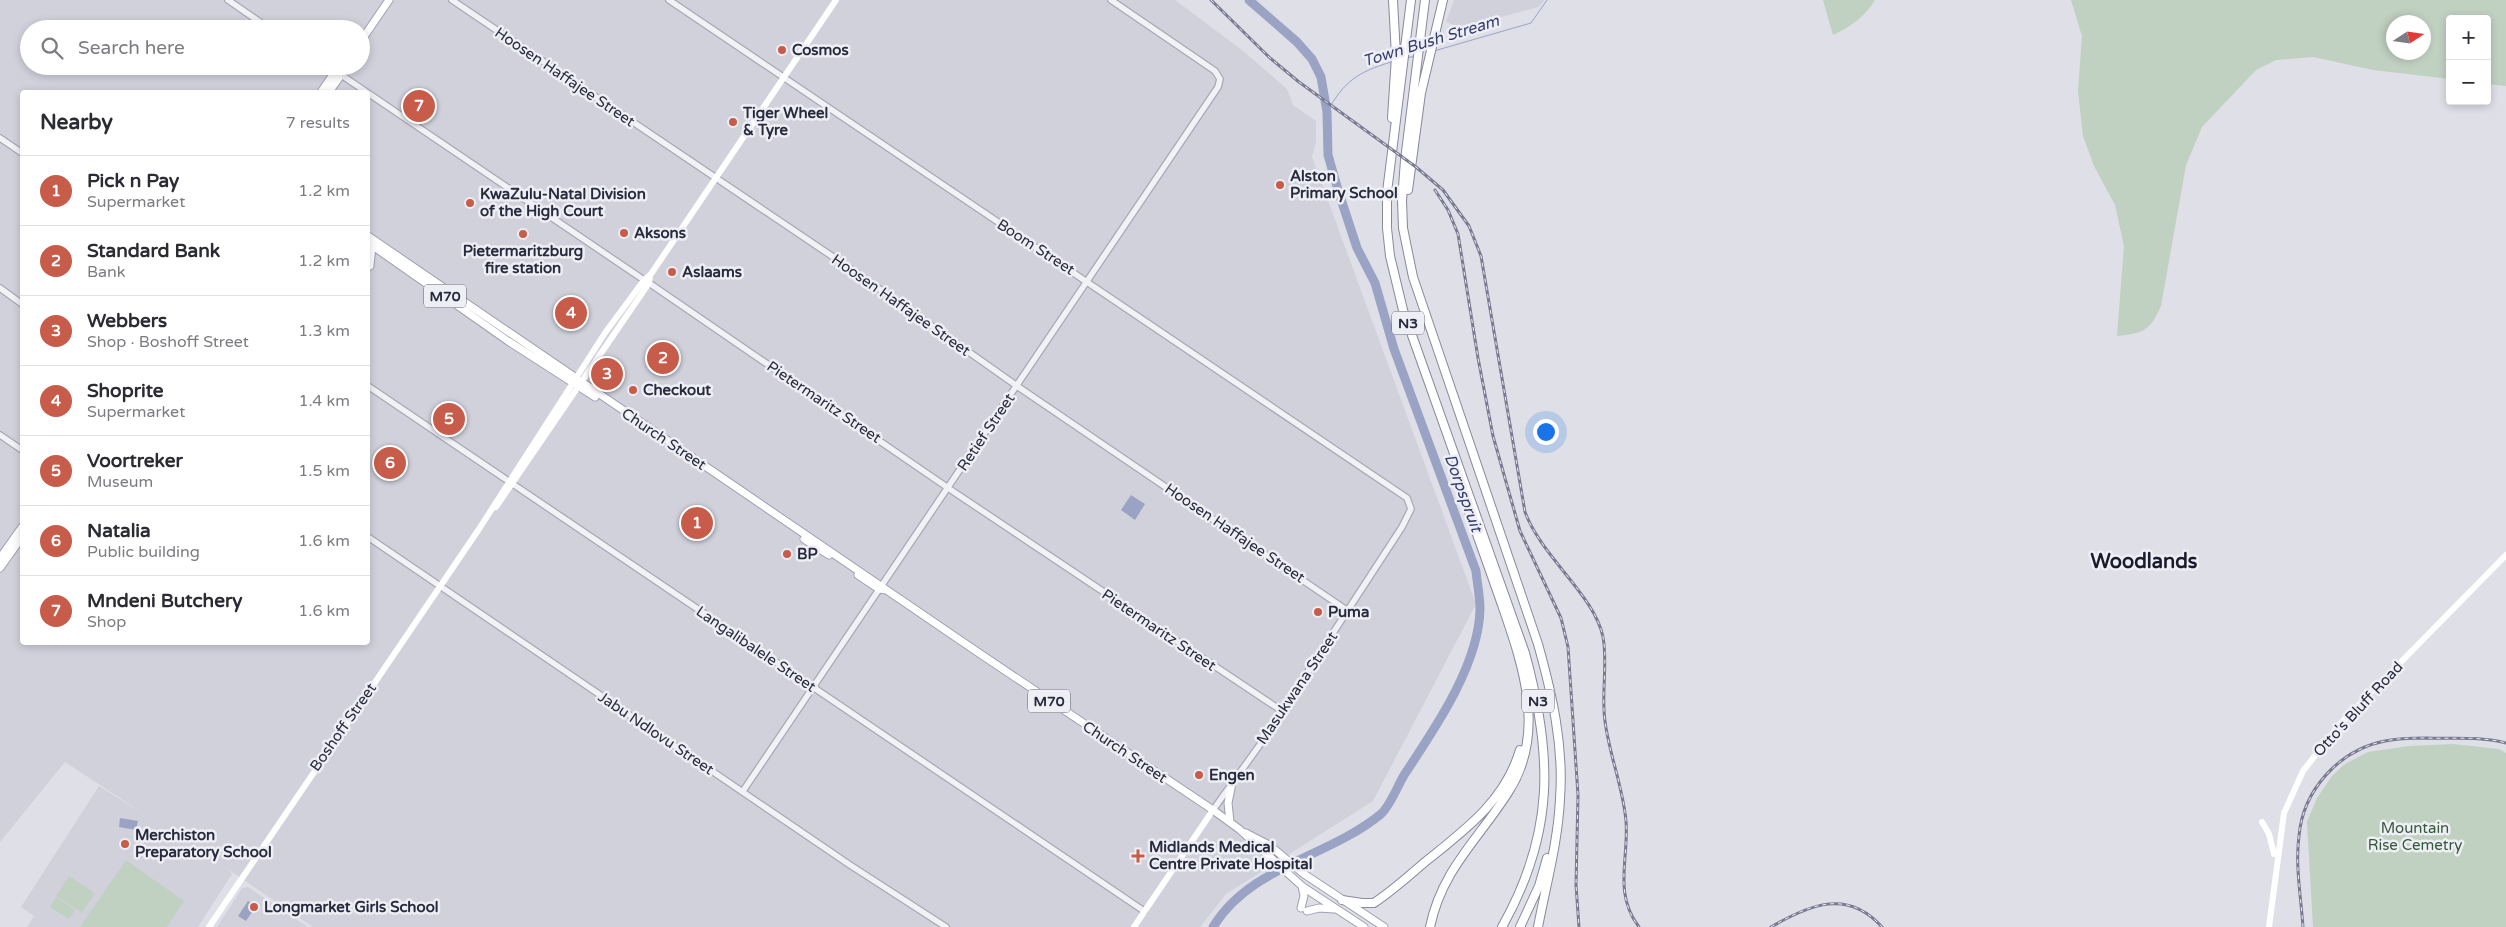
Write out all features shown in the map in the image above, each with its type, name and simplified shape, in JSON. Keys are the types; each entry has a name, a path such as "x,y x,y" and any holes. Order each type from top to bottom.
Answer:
{"highway":[{"path":"1393,0 1400,59"},
{"path":"1400,59 1411,0"},
{"name":"N3","path":"1425,0 1405,160 1402,201 1403,228 1413,277 1538,644 1552,695 1560,757 1558,798 1548,853 1539,886 1520,927"},
{"path":"1413,277 1407,199 1430,51 1443,0"},
{"name":"N3","path":"1400,59 1387,228 1395,282 1525,653 1538,701 1544,739 1543,810 1537,840 1524,883 1502,927"},
{"path":"1431,923 1443,884 1510,790 1522,763 1529,725 1529,706 1518,651 1468,509 1464,480"},
{"path":"1342,900 1368,903 1380,899 1459,834 1495,800 1513,771 1522,745 1525,725 1524,678"},
{"path":"1538,927 1553,852 1560,798 1560,757"}],"main road":[{"path":"370,28 389,0"},
{"path":"646,282 836,0"},
{"path":"322,90 334,75"},
{"path":"330,90 339,78 338,75"},
{"name":"Church Street","path":"370,237 577,384"},
{"path":"370,244 370,266"},
{"name":"Church Street","path":"370,244 1213,810 1239,829 1302,886 1364,927"},
{"name":"Boshoff Street","path":"209,927 577,384 618,313 646,282"},
{"path":"0,558 20,530"},
{"path":"0,568 20,540"},
{"name":"Otto's Bluff Road","path":"2269,927 2280,828 2288,800 2303,771 2326,740 2506,555"},
{"path":"1230,822 1228,803 1232,783"},
{"name":"Masukwana Street","path":"1134,927 1213,810"},
{"path":"2262,822 2272,841 2276,863"},
{"name":"Church Street","path":"1239,829 1268,845 1304,874 1384,927"},
{"path":"1302,886 1304,910 1319,908 1337,909"}],"street":[{"path":"228,0 257,20"},
{"name":"Hoosen Haffajee Street","path":"452,0 851,269 1017,386 1348,610"},
{"name":"Boom Street","path":"669,0 1403,494"},
{"name":"Retief Street","path":"743,791 882,588 1218,87 1220,79 1215,71 1111,0"},
{"name":"Pietermaritz Street","path":"341,75 363,90"},
{"name":"Pietermaritz Street","path":"370,95 948,488 1282,711"},
{"path":"0,138 20,152"},
{"path":"0,288 20,303"},
{"name":"Langalibalele Street","path":"370,387 1144,911"},
{"path":"0,435 20,449"},
{"name":"Masukwana Street","path":"1213,810 1282,711 1409,514 1411,505 1403,494"},
{"name":"Jabu Ndlovu Street","path":"370,538 946,927"}],"shaded area":[{"path":"0,0 1175,0 1243,51 1287,89 1293,105 1316,121 1316,142 1312,157 1476,604 1373,801 1226,894 1200,927 313,927 229,870 232,874 198,927 27,927 34,916 21,907 99,786 152,819 65,762 0,842"},
{"path":"1454,0 1545,0 1538,7 1462,28 1446,22"},
{"name":"Longmarket Girls School","path":"248,887 308,927 217,927 242,888"}],"green space":[{"path":"1823,0 1875,0 1872,6 1857,20 1833,35"},
{"path":"2071,0 2506,0 2506,86 2491,84 2491,15 2446,15 2446,79 2373,70 2313,57 2276,60 2256,70 2202,127 2186,165 2161,306 2149,326 2134,334 2117,336 2124,246 2115,205 2094,166 2083,136 2078,91 2082,36"},
{"name":"Mountain Rise Cemetry","path":"2453,744 2499,749 2506,753 2506,927 2313,927 2307,822 2317,798 2332,776 2345,764 2368,752 2409,746"},
{"path":"126,860 184,901 167,927 80,927"},
{"path":"69,876 95,893 82,913 56,896"},
{"path":"56,897 75,910 69,919 50,907"}],"water":[{"path":"1131,495 1145,504 1135,520 1121,510"},
{"path":"120,818 138,821 136,830 119,827"},
{"path":"248,901 256,906 246,921 238,916"}],"waterway":[{"name":"Dorpspruit","path":"1213,927 1229,906 1248,890 1291,864 1360,829 1385,810 1406,772 1442,715 1464,673 1478,630 1480,609 1476,571 1394,349 1375,283 1357,248 1338,190 1328,155 1327,112 1321,77 1312,59 1297,42 1249,0"},
{"name":"Town Bush Stream","path":"1434,51 1531,23 1547,0"},
{"name":"Town Bush Stream","path":"1407,58 1415,56"},
{"name":"Town Bush Stream","path":"1327,112 1333,101 1353,79 1369,70 1391,62"}],"railway":[{"path":"1211,0 1270,58 1299,82 1416,167 1443,190 1469,226 1481,256 1525,512 1543,544 1590,606 1603,637 1605,721 1626,821 1624,889 1631,914 1639,927"},
{"path":"1435,190 1448,210 1458,234 1493,436 1520,531 1561,618 1568,647 1578,795 1576,885 1579,927"},
{"path":"2303,927 2298,858 2302,819 2316,788 2339,763 2353,753 2368,746 2395,739 2467,738 2487,739 2506,743"},
{"path":"1771,927 1799,912 1828,904 1842,904 1855,907 1869,915 1882,927"}],"place":[{"name":"Cosmos","path":"782,50"},
{"name":"Mndeni Butchery","path":"419,106"},
{"name":"Tiger Wheel & Tyre","path":"733,122"},
{"name":"Alston Primary School","path":"1280,185"},
{"name":"KwaZulu-Natal Division of the High Court","path":"470,203"},
{"name":"Aksons","path":"624,233"},
{"name":"Pietermaritzburg fire station","path":"523,234"},
{"name":"Aslaams","path":"672,272"},
{"name":"Shoprite","path":"571,313"},
{"name":"Standard Bank","path":"663,358"},
{"name":"Webbers","path":"607,374"},
{"name":"Checkout","path":"633,390"},
{"name":"Voortreker","path":"449,419"},
{"name":"Natalia","path":"390,463"},
{"name":"Pick n Pay","path":"697,523"},
{"name":"BP","path":"787,554"},
{"name":"Puma","path":"1318,612"},
{"name":"Engen","path":"1199,775"},
{"name":"Merchiston Preparatory School","path":"125,844"},
{"name":"Midlands Medical Centre Private Hospital","path":"1138,856"},
{"name":"Longmarket Girls School","path":"254,907"}],"district":[{"name":"Woodlands","path":"2144,562"}]}
